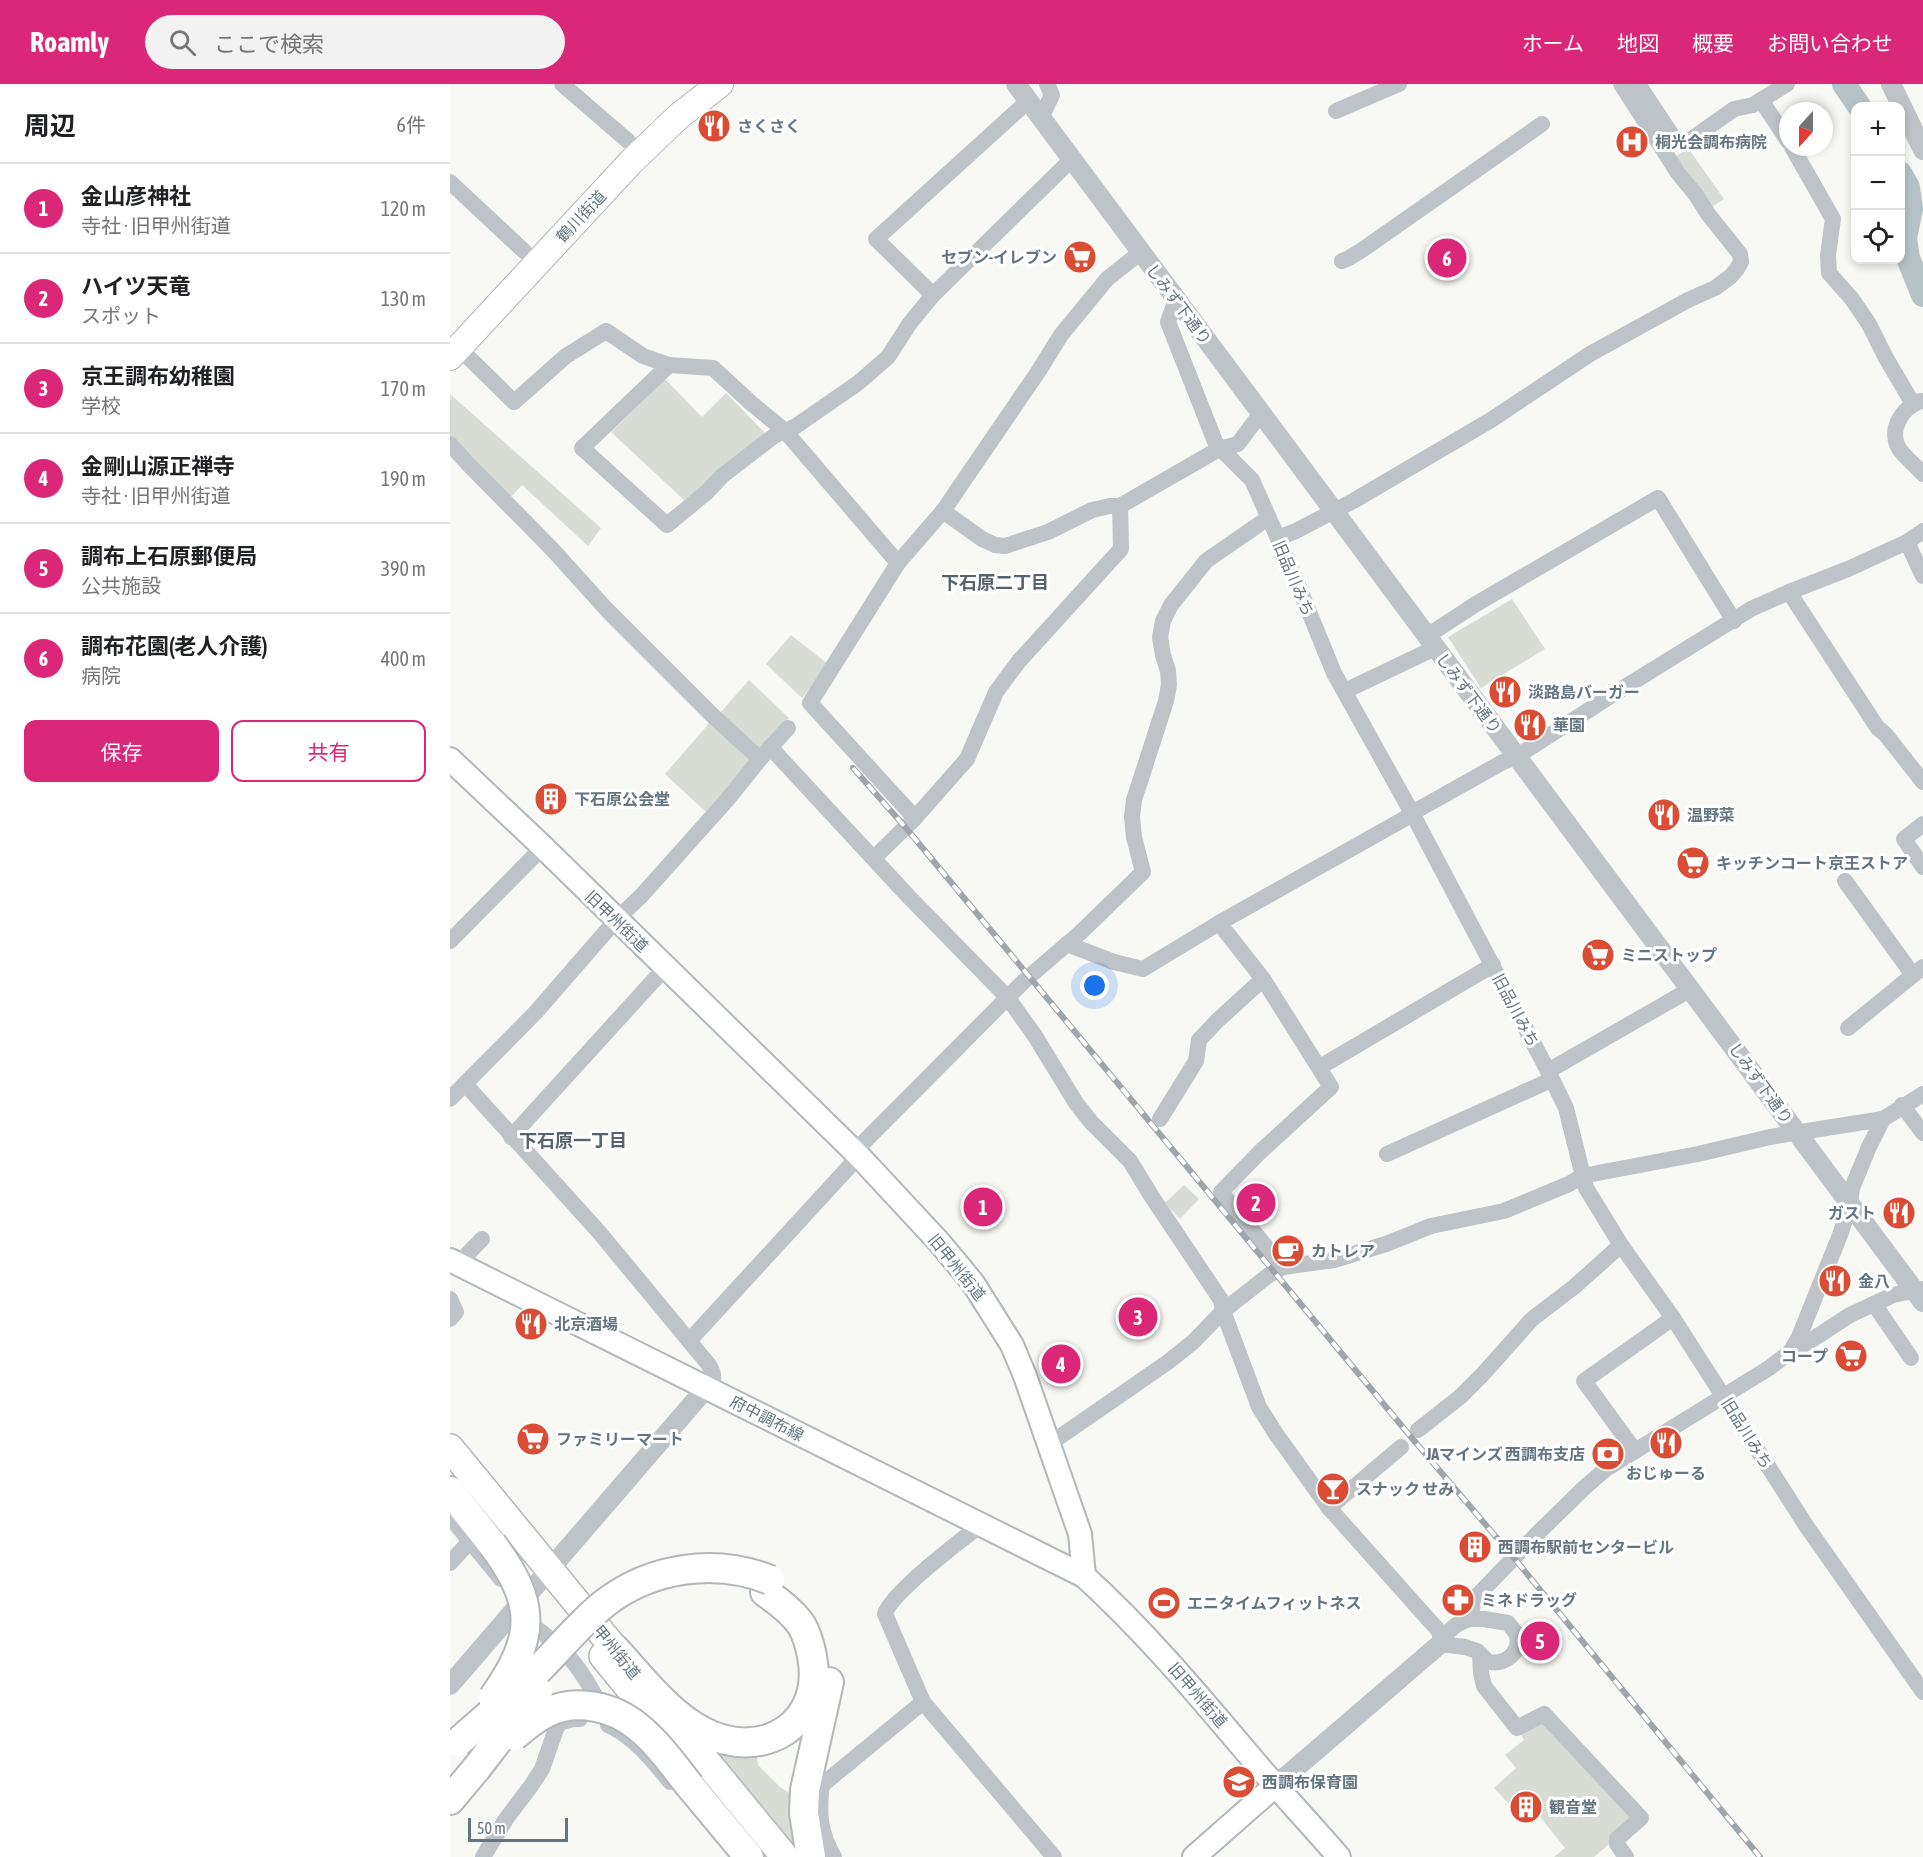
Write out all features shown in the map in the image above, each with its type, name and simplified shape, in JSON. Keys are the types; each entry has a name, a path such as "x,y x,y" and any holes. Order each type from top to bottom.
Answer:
{"highway":[{"name":"甲州街道","path":"450,1448 545,1574 768,1857"},
{"name":"甲州街道","path":"450,1468 614,1648 785,1857"},
{"path":"450,1491 508,1564 523,1597 526,1612 524,1639 511,1671 484,1711 454,1747"},
{"path":"454,1747 539,1669 604,1604 632,1586 665,1574 702,1567 754,1574 768,1586 801,1625 810,1645 815,1670 812,1692 794,1725 779,1736 764,1742 727,1742 691,1725 667,1705 614,1648"},
{"path":"450,1800 519,1713 576,1647 598,1625 626,1604 654,1590 684,1582 734,1581 768,1586 789,1591 809,1613 823,1639 828,1661 827,1695 805,1790 804,1813 811,1857"},
{"path":"476,1769 534,1719 562,1707 583,1705 607,1710 624,1717 650,1738 749,1857"}],"main road":[{"name":"鶴川街道","path":"453,346 525,252 627,141 692,84"},
{"name":"鶴川街道","path":"453,346 631,162 679,116 720,84"},
{"name":"旧甲州街道","path":"450,759 856,1154 939,1242 973,1283 1012,1345 1023,1372 1080,1534 1084,1576 1119,1607 1169,1660 1339,1857"},
{"name":"府中調布線","path":"454,1262 1084,1576"},
{"path":"1194,1857 1276,1785"}],"street":[{"path":"562,84 627,141"},
{"name":"しみず下通り","path":"1016,84 1516,757 1850,1204 1920,1294"},
{"path":"1041,118 1052,96 1047,84"},
{"path":"1336,111 1399,84"},
{"path":"1278,538 1334,511 1491,420 1590,354 1688,300 1715,288 1737,269 1741,262 1740,254 1678,173 1621,84"},
{"path":"1638,84 1675,140 1689,141 1734,109 1753,105 1787,84"},
{"path":"1891,84 1916,113 1923,150"},
{"path":"1761,100 1779,127"},
{"path":"933,295 876,239 1028,101"},
{"path":"1341,261 1362,250 1542,124"},
{"path":"1797,156 1833,219 1828,255 1829,273 1852,299 1869,324 1886,358 1918,402 1899,419 1895,433 1900,449 1923,474"},
{"path":"669,365 582,448 668,525 722,476 774,436 796,426 858,383 888,357 910,323 933,295 1072,159"},
{"path":"450,182 525,252"},
{"path":"915,818 810,703 898,563 943,511 1061,335 1107,279 1141,252"},
{"name":"旧品川みち","path":"1176,299 1168,322 1216,444 1252,480 1293,573 1327,659 1412,813 1550,1075 1566,1108 1586,1188 1621,1245 1724,1397 1806,1527 1917,1671 1923,1692"},
{"path":"453,346 514,402 566,356 606,331 643,356 669,365 713,368 758,410 785,431 898,563"},
{"path":"943,511 982,540 994,545 1005,546 1048,532 1092,510 1120,506 1220,449 1238,444 1261,413"},
{"path":"450,444 552,549 608,611 712,715 765,753 874,858 1008,998 1035,1036 1076,1103 1091,1122 1130,1161 1221,1300 1259,1407 1329,1508 1440,1632 1440,1644"},
{"path":"1345,691 1431,642 1476,604 1658,498 1734,621"},
{"path":"874,858 915,818 967,759 996,692 1019,661 1121,549 1120,506"},
{"path":"688,1341 856,1154 1032,973 1110,905 1143,872 1134,837 1132,817 1134,800 1169,686 1160,637 1163,621 1171,605 1206,561 1268,518"},
{"path":"1067,944 1114,962 1143,969 1412,813 1516,757 1751,609 1848,569 1907,542 1923,531"},
{"path":"1907,542 1923,576"},
{"path":"1789,592 1877,727 1923,782"},
{"path":"450,1685 713,1382 714,1375 709,1365 599,1232 511,1137 455,1091 536,1012 616,920 727,800 788,728"},
{"path":"1923,824 1904,839 1923,867"},
{"path":"450,941 543,848"},
{"path":"1845,881 1918,971 1848,1028"},
{"path":"1219,923 1263,979 1331,1087 1259,1153 1221,1192 1283,1267"},
{"path":"1320,1067 1492,965"},
{"path":"511,1137 665,968"},
{"path":"1160,1119 1196,1061 1199,1040 1217,1020 1263,979"},
{"path":"1387,1154 1550,1075 1691,989"},
{"path":"1048,1445 1168,1362 1193,1342 1223,1311 1269,1275 1283,1267 1334,1260 1386,1244 1431,1226 1504,1211 1569,1184 1582,1176 1698,1154 1770,1137 1883,1119 1923,1094"},
{"path":"1902,1106 1923,1133"},
{"path":"1790,1353 1799,1337 1840,1234 1850,1204 1852,1188 1883,1119"},
{"path":"454,1262 483,1239"},
{"path":"1419,1430 1460,1397 1532,1319 1574,1287 1621,1245"},
{"path":"1465,1647 1465,1621 1474,1599 1536,1535 1606,1469 1724,1397 1850,1315 1893,1295 1920,1294"},
{"path":"450,1299 456,1312 450,1319"},
{"path":"1874,1304 1911,1358"},
{"path":"1635,1451 1584,1381 1672,1318"},
{"path":"1329,1508 1401,1448"},
{"path":"450,1517 470,1541 516,1609 566,1654 580,1671 617,1729 666,1776 731,1857"},
{"path":"981,1525 950,1548 899,1594 885,1610 885,1614 923,1702 1054,1857"},
{"path":"450,1563 470,1541"},
{"path":"1276,1785 1440,1644 1447,1632 1465,1621 1484,1619 1508,1623 1517,1635 1514,1653 1503,1662 1488,1662 1477,1651 1440,1644"},
{"path":"1480,1655 1484,1686 1517,1728 1544,1714 1641,1818 1617,1839 1617,1844 1626,1857"},
{"path":"834,1857 828,1847 819,1818 822,1785 923,1702"},
{"path":"483,1857 506,1819 542,1768 554,1730 560,1722 587,1719 617,1729"}],"shaded area":[{"path":"1688,148 1724,199 1712,207 1676,156"},
{"path":"665,379 702,417 726,393 766,434 685,501 611,432"},
{"path":"450,394 601,528 588,546 522,485 511,497 450,439"},
{"path":"1512,599 1545,649 1481,688 1448,637"},
{"path":"791,635 829,665 802,698 766,664"},
{"path":"749,680 789,718 760,750 720,713"},
{"path":"712,720 754,759 707,813 665,774"},
{"path":"1184,1185 1199,1199 1180,1219 1165,1203"},
{"path":"1540,1716 1635,1822 1594,1857 1554,1857 1565,1848 1537,1813 1540,1810 1522,1790 1508,1803 1494,1788 1516,1768 1505,1755 1524,1740 1517,1728"},
{"path":"708,1742 756,1751 758,1765 780,1787 798,1799 801,1857"}],"waterway":[{"path":"1844,84 1856,102"},
{"path":"1905,182 1908,187 1911,209 1905,238 1908,258 1923,295"}],"railway":[{"path":"853,768 906,828 1514,1558 1760,1857"}],"place":[{"name":"さくさく","path":"714,126"},
{"name":"桐光会調布病院","path":"1632,142"},
{"name":"セブン-イレブン","path":"1080,257"},
{"name":"調布花園(老人介護)","path":"1447,258"},
{"name":"淡路島バーガー","path":"1505,692"},
{"name":"華園","path":"1530,725"},
{"name":"下石原公会堂","path":"551,799"},
{"name":"温野菜","path":"1664,815"},
{"name":"キッチンコート京王ストア","path":"1693,863"},
{"name":"ミニストップ","path":"1598,955"},
{"name":"ハイツ天竜","path":"1256,1203"},
{"name":"金山彦神社","path":"983,1207"},
{"name":"ガスト","path":"1899,1213"},
{"name":"カトレア","path":"1288,1251"},
{"name":"金八","path":"1835,1281"},
{"name":"京王調布幼稚園","path":"1138,1317"},
{"name":"北京酒場","path":"531,1324"},
{"name":"コープ","path":"1851,1356"},
{"name":"金剛山源正禅寺","path":"1061,1364"},
{"name":"ファミリーマート","path":"533,1439"},
{"name":"おじゅーる","path":"1666,1443"},
{"name":"JAマインズ 西調布支店","path":"1608,1454"},
{"name":"スナック せみ","path":"1333,1489"},
{"name":"西調布駅前センタービル","path":"1475,1547"},
{"name":"ミネドラッグ","path":"1458,1600"},
{"name":"エニタイムフィットネス","path":"1164,1603"},
{"name":"調布上石原郵便局","path":"1540,1641"},
{"name":"西調布保育園","path":"1239,1782"},
{"name":"観音堂","path":"1526,1807"}],"district":[{"name":"下石原二丁目","path":"995,583"},
{"name":"下石原一丁目","path":"573,1141"}]}
